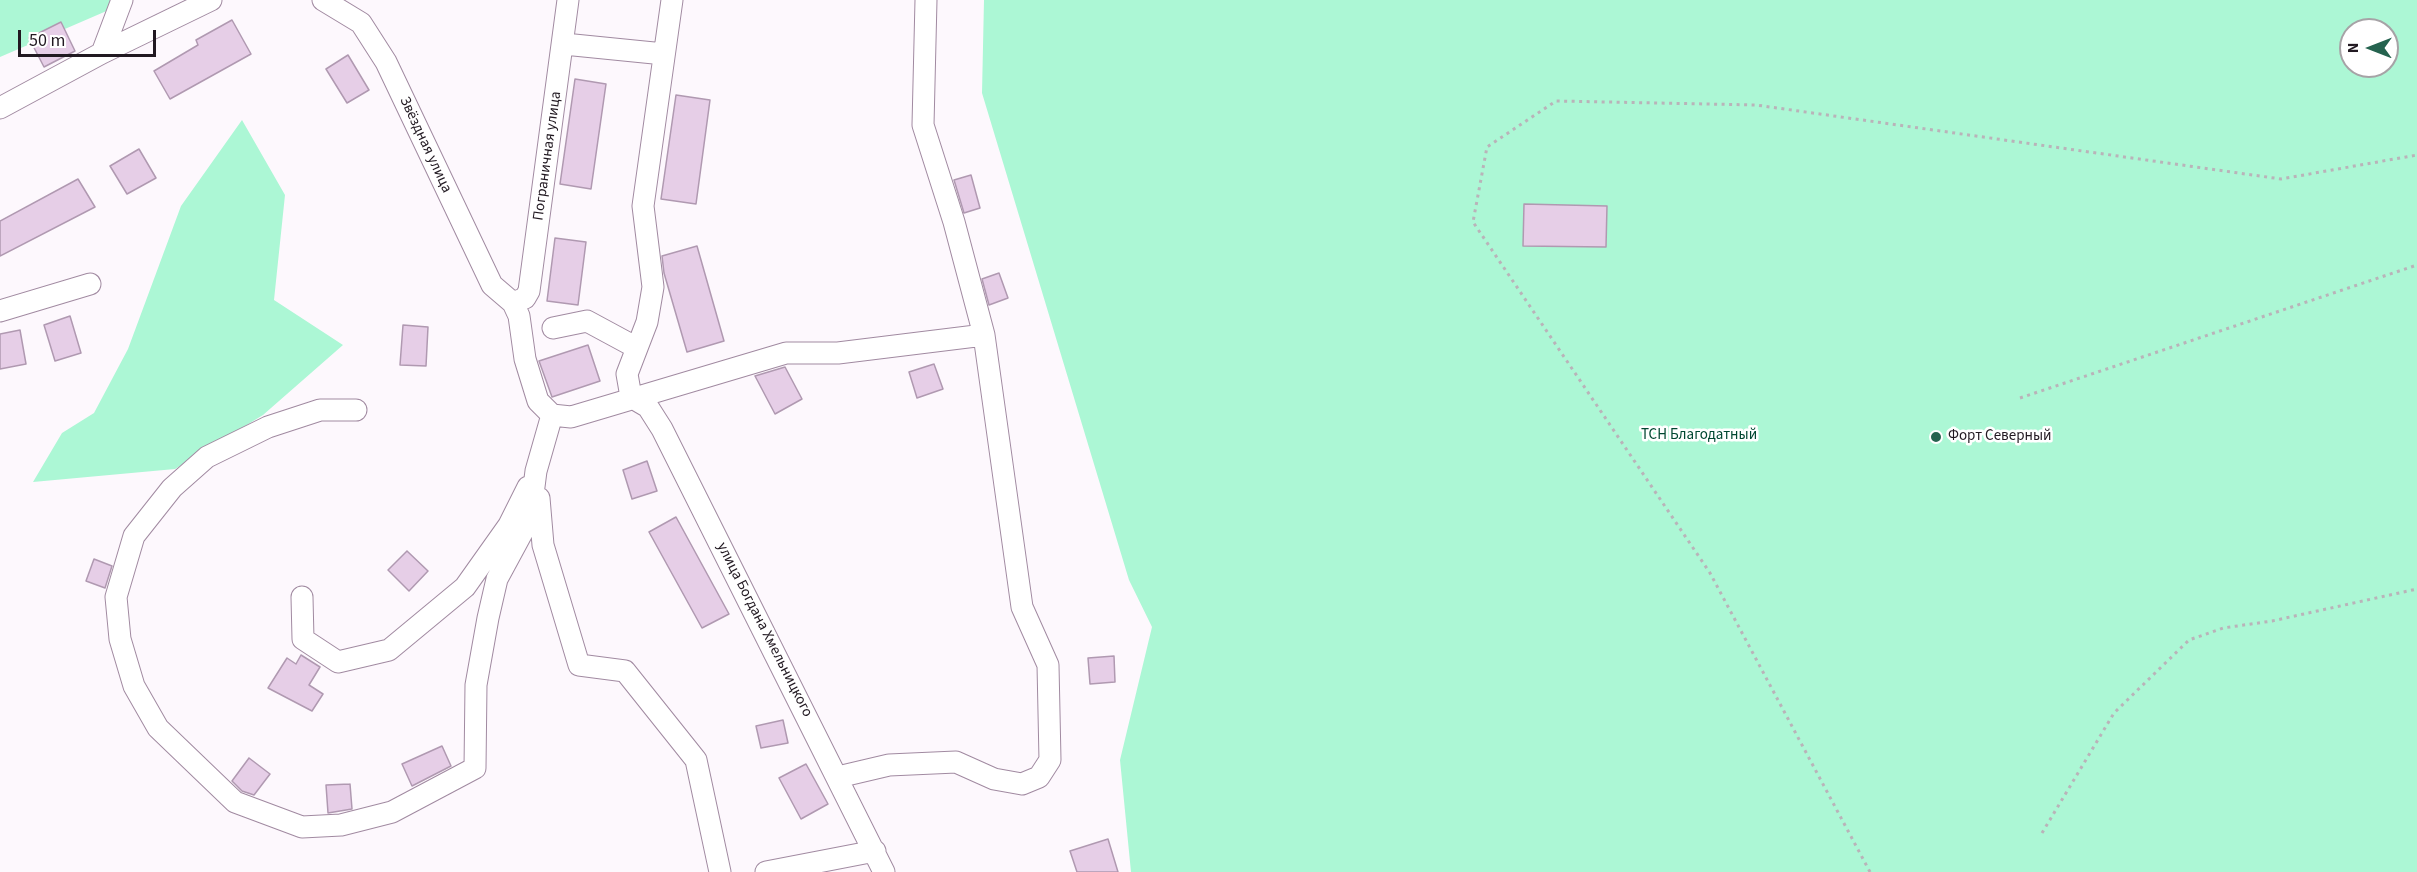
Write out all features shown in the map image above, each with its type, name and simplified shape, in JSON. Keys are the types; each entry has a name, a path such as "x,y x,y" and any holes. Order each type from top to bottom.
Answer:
{"street":[{"path":"102,53 122,0"},
{"path":"0,108 102,53 211,0"},
{"name":"Звёздная улица","path":"323,0 362,23 386,62 492,285 513,303"},
{"name":"Пограничная улица","path":"513,303 525,298 529,291 564,44 568,0"},
{"path":"631,398 627,374 647,322 653,286 643,206 672,0"},
{"path":"838,777 889,765 956,762 994,779 1022,784 1039,777 1050,760 1048,665 1022,607 984,335 954,222 923,125 926,0"},
{"path":"564,44 664,54"},
{"path":"0,311 90,284"},
{"path":"513,303 519,316 525,359 538,400 552,416 571,417 786,353 838,353 984,335"},
{"path":"553,328 587,321 637,348"},
{"name":"улица Богдана Хмельницкого","path":"631,398 648,407 662,429 884,872"},
{"path":"356,410 320,410 268,427 207,457 172,488 134,536 116,597 120,639 134,686 158,728 235,802 302,827 340,825 392,812 475,768 476,685 488,618 497,579 530,518 536,471 552,416"},
{"path":"302,597 303,639 338,662 389,650 465,587 509,525 536,471"},
{"path":"536,471 543,545 579,665 625,671 696,760 720,872"},
{"path":"766,872 875,851"}],"path":[{"path":"1870,872 1710,573 1473,222 1487,147 1556,101 1756,105 2281,178 2417,155"},
{"path":"2020,398 2417,265"},
{"path":"2042,833 2114,713 2189,640 2223,628 2272,621 2417,589"}],"green space":[{"path":"0,0 132,0 0,57"},
{"name":"ТСН Благодатный","path":"984,0 2417,0 2417,872 1131,872 1120,760 1152,627 1129,580 982,93"},
{"path":"242,120 285,195 274,300 343,345 263,415 175,469 33,482 62,433 94,413 128,349 181,206"}],"building":[{"path":"232,20 251,54 170,99 154,71 198,45 196,40"},
{"path":"61,22 75,51 44,67 29,38"},
{"path":"348,55 369,90 347,103 326,69"},
{"path":"575,79 606,84 591,189 560,184"},
{"path":"676,95 710,100 696,204 661,199"},
{"path":"139,149 156,178 127,194 110,166"},
{"path":"971,175 980,208 964,213 954,180"},
{"path":"78,179 95,207 0,256 0,221"},
{"path":"1524,204 1607,206 1606,247 1523,246"},
{"path":"555,238 586,242 578,305 547,301"},
{"path":"697,246 724,341 687,352 664,273 662,256"},
{"path":"999,273 1008,298 989,305 982,279"},
{"path":"70,316 81,353 55,361 44,325"},
{"path":"403,325 428,327 426,366 400,365"},
{"path":"20,330 26,364 0,369 0,334"},
{"path":"588,345 600,381 552,397 539,361"},
{"path":"934,364 943,389 917,398 909,372"},
{"path":"785,367 802,399 775,414 755,376"},
{"path":"647,461 657,491 632,499 623,470"},
{"path":"676,517 729,614 702,628 649,532"},
{"path":"407,551 428,571 409,591 388,570"},
{"path":"94,559 112,566 105,588 86,581"},
{"path":"301,655 320,667 309,685 323,694 312,711 268,688 287,658 296,664"},
{"path":"1114,656 1115,682 1090,684 1088,658"},
{"path":"783,720 788,743 761,748 756,726"},
{"path":"442,746 451,766 412,786 402,764"},
{"path":"249,758 270,774 254,795 242,791 232,781"},
{"path":"806,764 828,804 801,819 779,778"},
{"path":"350,784 352,809 328,813 326,785"},
{"path":"1108,839 1118,872 1077,872 1070,851"}],"place":[{"name":"Форт Северный","path":"1936,437"}]}
